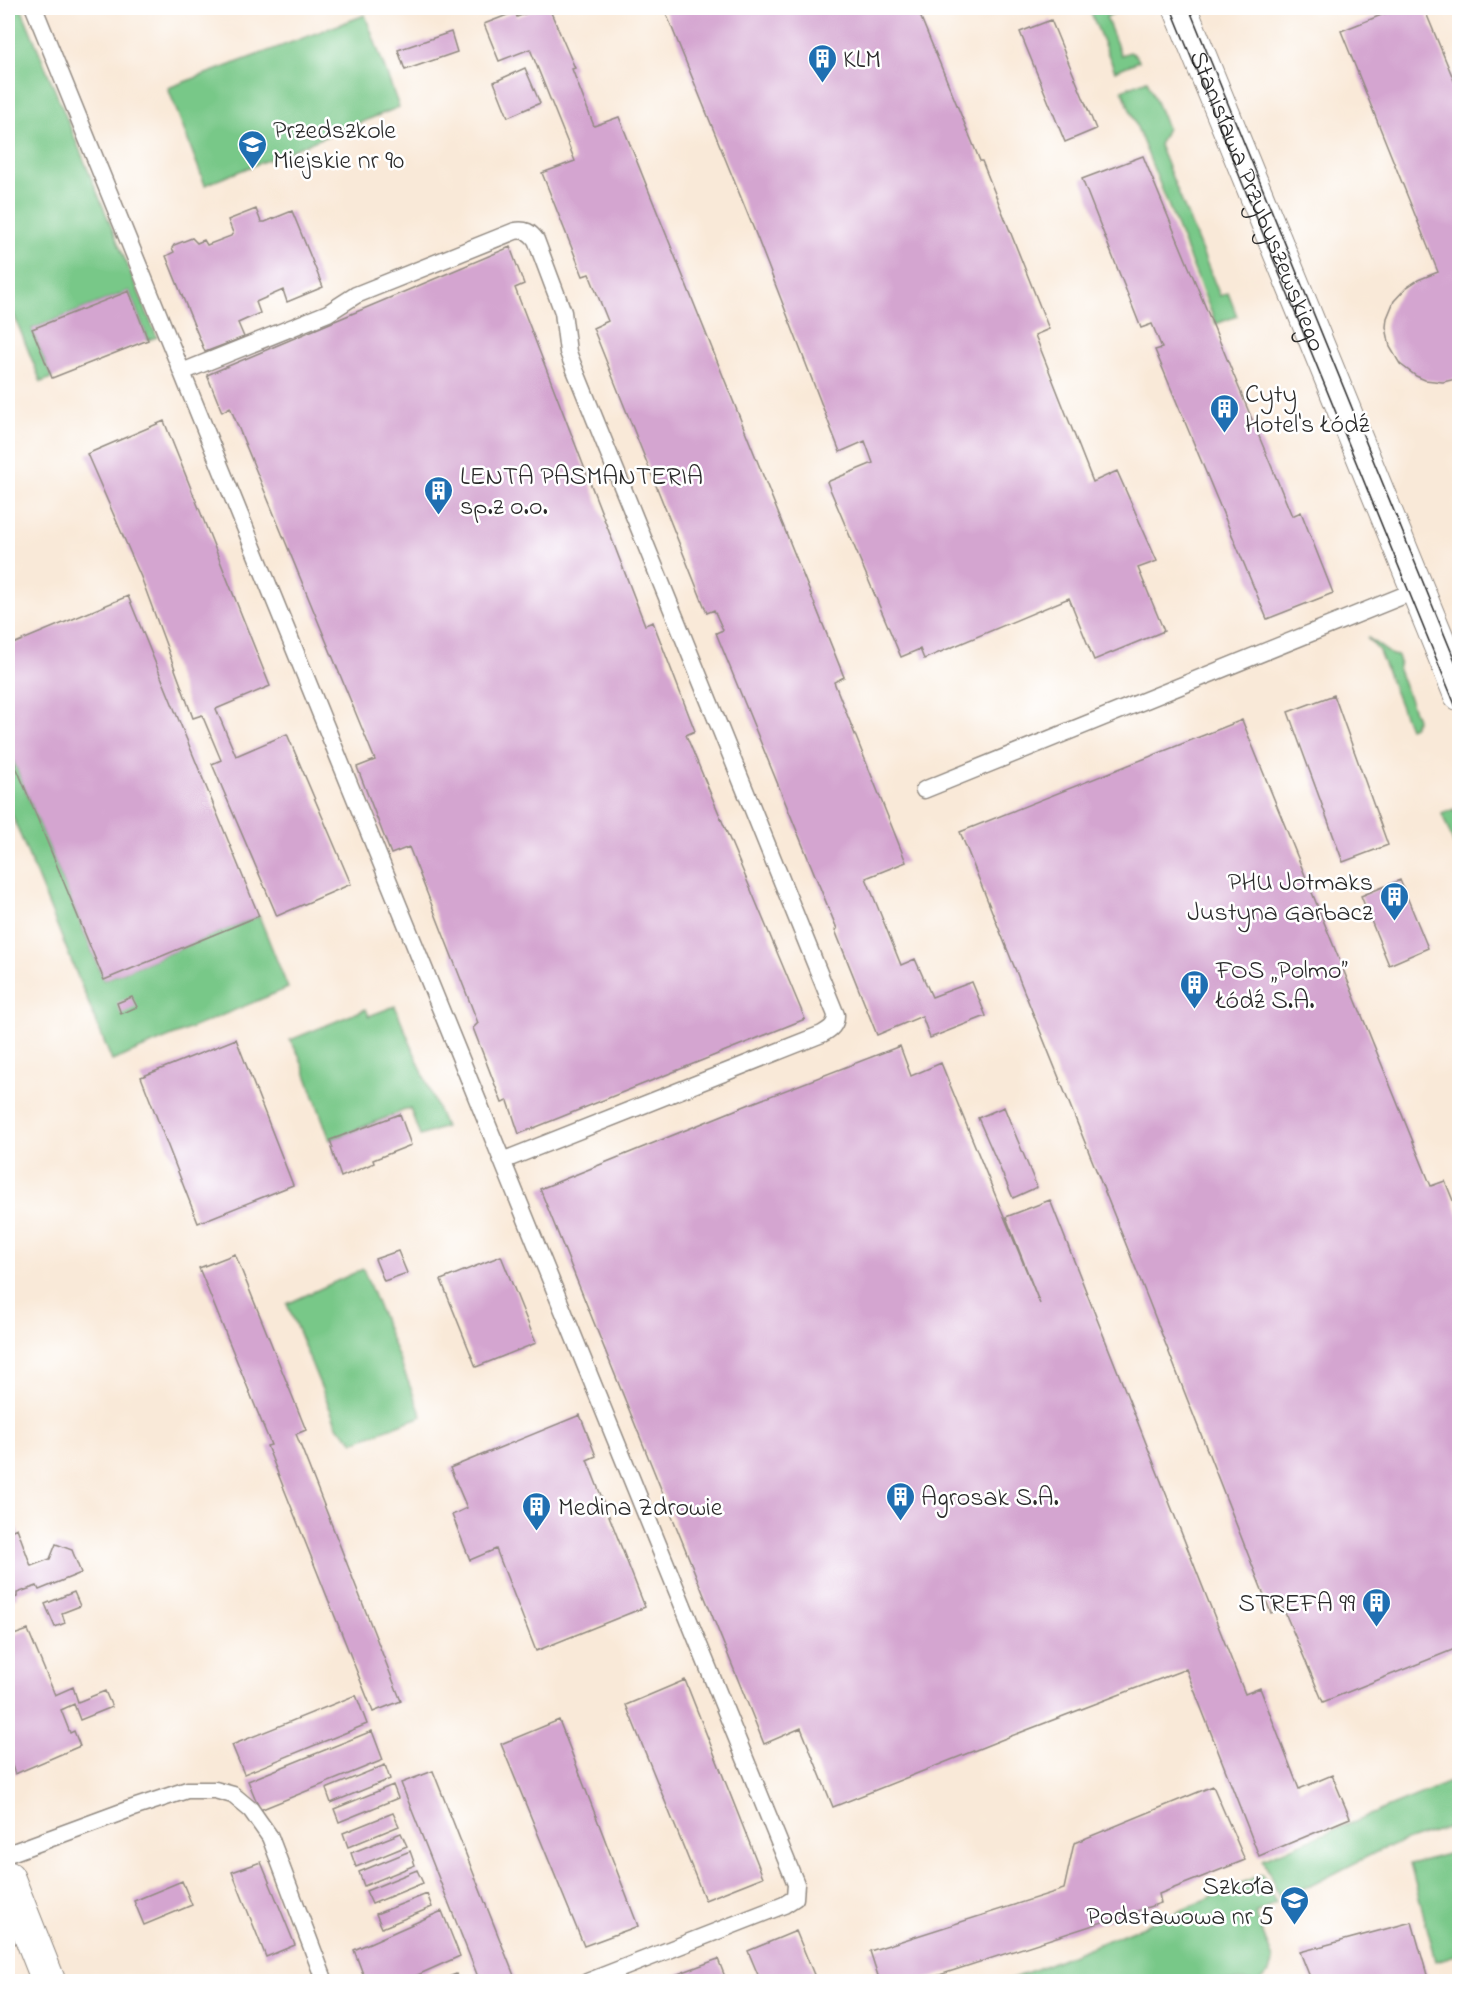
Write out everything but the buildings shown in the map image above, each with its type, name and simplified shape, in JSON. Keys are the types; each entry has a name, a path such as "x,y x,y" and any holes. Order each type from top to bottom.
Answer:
{"street":[{"name":"Stanisława Przybyszewskiego","path":"1180,8 1460,694"},
{"path":"8,1878 49,1982"}],"lane":[{"path":"34,8 796,1884 795,1898 784,1905 586,1982"},
{"path":"182,372 328,313 356,295 515,231 522,230 530,233 536,240 563,312 571,360 836,1014 836,1021 830,1030 822,1034 502,1161"},
{"path":"924,790 1417,590"},
{"path":"8,1854 187,1790 215,1790 233,1795 251,1810 270,1837 326,1982"}],"green space":[{"path":"8,8 21,8 157,337 148,340 129,291 32,329 52,378 41,382 8,300"},
{"path":"1089,8 1117,8 1114,13 1106,17 1121,55 1130,52 1136,55 1139,61 1115,71"},
{"path":"365,15 399,107 205,185 168,88"},
{"path":"1147,80 1167,128 1159,145 1220,296 1228,293 1237,316 1216,324 1122,90"},
{"path":"1367,637 1392,655 1398,656 1400,662 1398,670 1417,719 1414,726 1409,728 1379,651"},
{"path":"8,747 104,980 259,916 288,988 112,1061 8,805"},
{"path":"1454,809 1459,822 1459,857 1442,814"},
{"path":"395,1006 445,1127 420,1136 410,1108 330,1140 299,1055 290,1040 366,1009 369,1016"},
{"path":"363,1269 422,1416 354,1442 337,1426 287,1304"},
{"path":"1459,1778 1459,1825 1380,1850 1281,1901 1263,1859"},
{"path":"1459,1851 1459,1954 1436,1961 1410,1864"},
{"path":"1262,1874 1276,1903 1255,1913 1273,1959 1269,1973 1259,1981 1006,1981 1178,1912"}],"tram line":[{"path":"1171,8 1460,717"},
{"path":"1189,8 1460,673"}],"place":[{"name":"KLM","path":"822,84"},
{"name":"Przedszkole Miejskie nr 90","path":"252,170"},
{"name":"Cyty Hotel's Łódź","path":"1224,434"},
{"name":"LENTA PASMANTERIA sp.z o.o.","path":"439,516"},
{"name":"PHU Jotmaks Justyna Garbacz","path":"1394,922"},
{"name":"FOS „Polmo” Łódź S.A.","path":"1195,1010"},
{"name":"Agrosak S.A.","path":"900,1522"},
{"name":"Medina Zdrowie","path":"537,1532"},
{"name":"STREFA 99","path":"1376,1628"},
{"name":"Szkoła Podstawowa nr 5","path":"1295,1926"}]}
